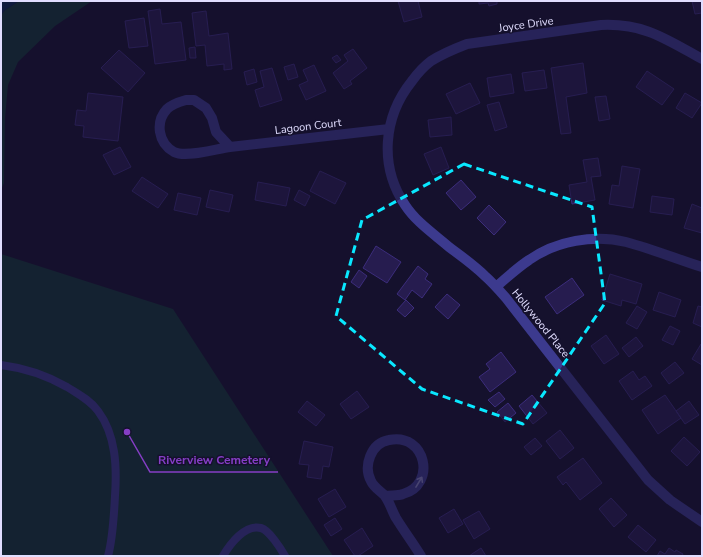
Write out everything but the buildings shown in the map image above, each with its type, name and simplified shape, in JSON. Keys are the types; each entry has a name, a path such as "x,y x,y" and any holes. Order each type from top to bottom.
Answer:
{"street":[{"name":"Joyce Drive","path":"389,129 396,106 406,88 419,71 448,51 467,44 615,24 634,26 653,32 702,59"},
{"name":"Lagoon Court","path":"230,147 216,132 212,118 206,108 199,102 194,100 186,100 176,103 167,109 162,117 159,126 160,136 166,146 174,152 183,154 230,147 389,129"},
{"name":"Hollywood Place","path":"389,129 387,149 389,169 396,189 405,206 420,223 485,276 496,287 528,324 648,480 670,500 702,522"},
{"path":"496,287 513,271 530,259 550,249 571,242 590,239 625,242 702,267"},
{"path":"385,496 404,494 415,488 422,477 424,465 420,453 412,443 400,439 387,440 376,446 369,457 367,469 371,481 385,496 396,518 422,556"}],"lane":[{"path":"1,365 35,372 58,382 85,398 98,410 105,421 111,435 115,459 115,508 108,556"},
{"path":"223,556 245,531 252,528 262,528 269,533 285,556"}],"highlighted area":[{"path":"464,164 592,207 605,303 523,424 422,389 336,316 362,220"}],"green space":[{"path":"19,1 92,1 55,26 18,62 8,85 5,118 4,183 1,190 1,15 5,10"},
{"path":"1,254 173,309 333,556 1,556"}],"water":[{"path":"1,1 19,1 5,10 1,15"}],"place":[{"name":"Riverview Cemetery","path":"127,432"}]}
